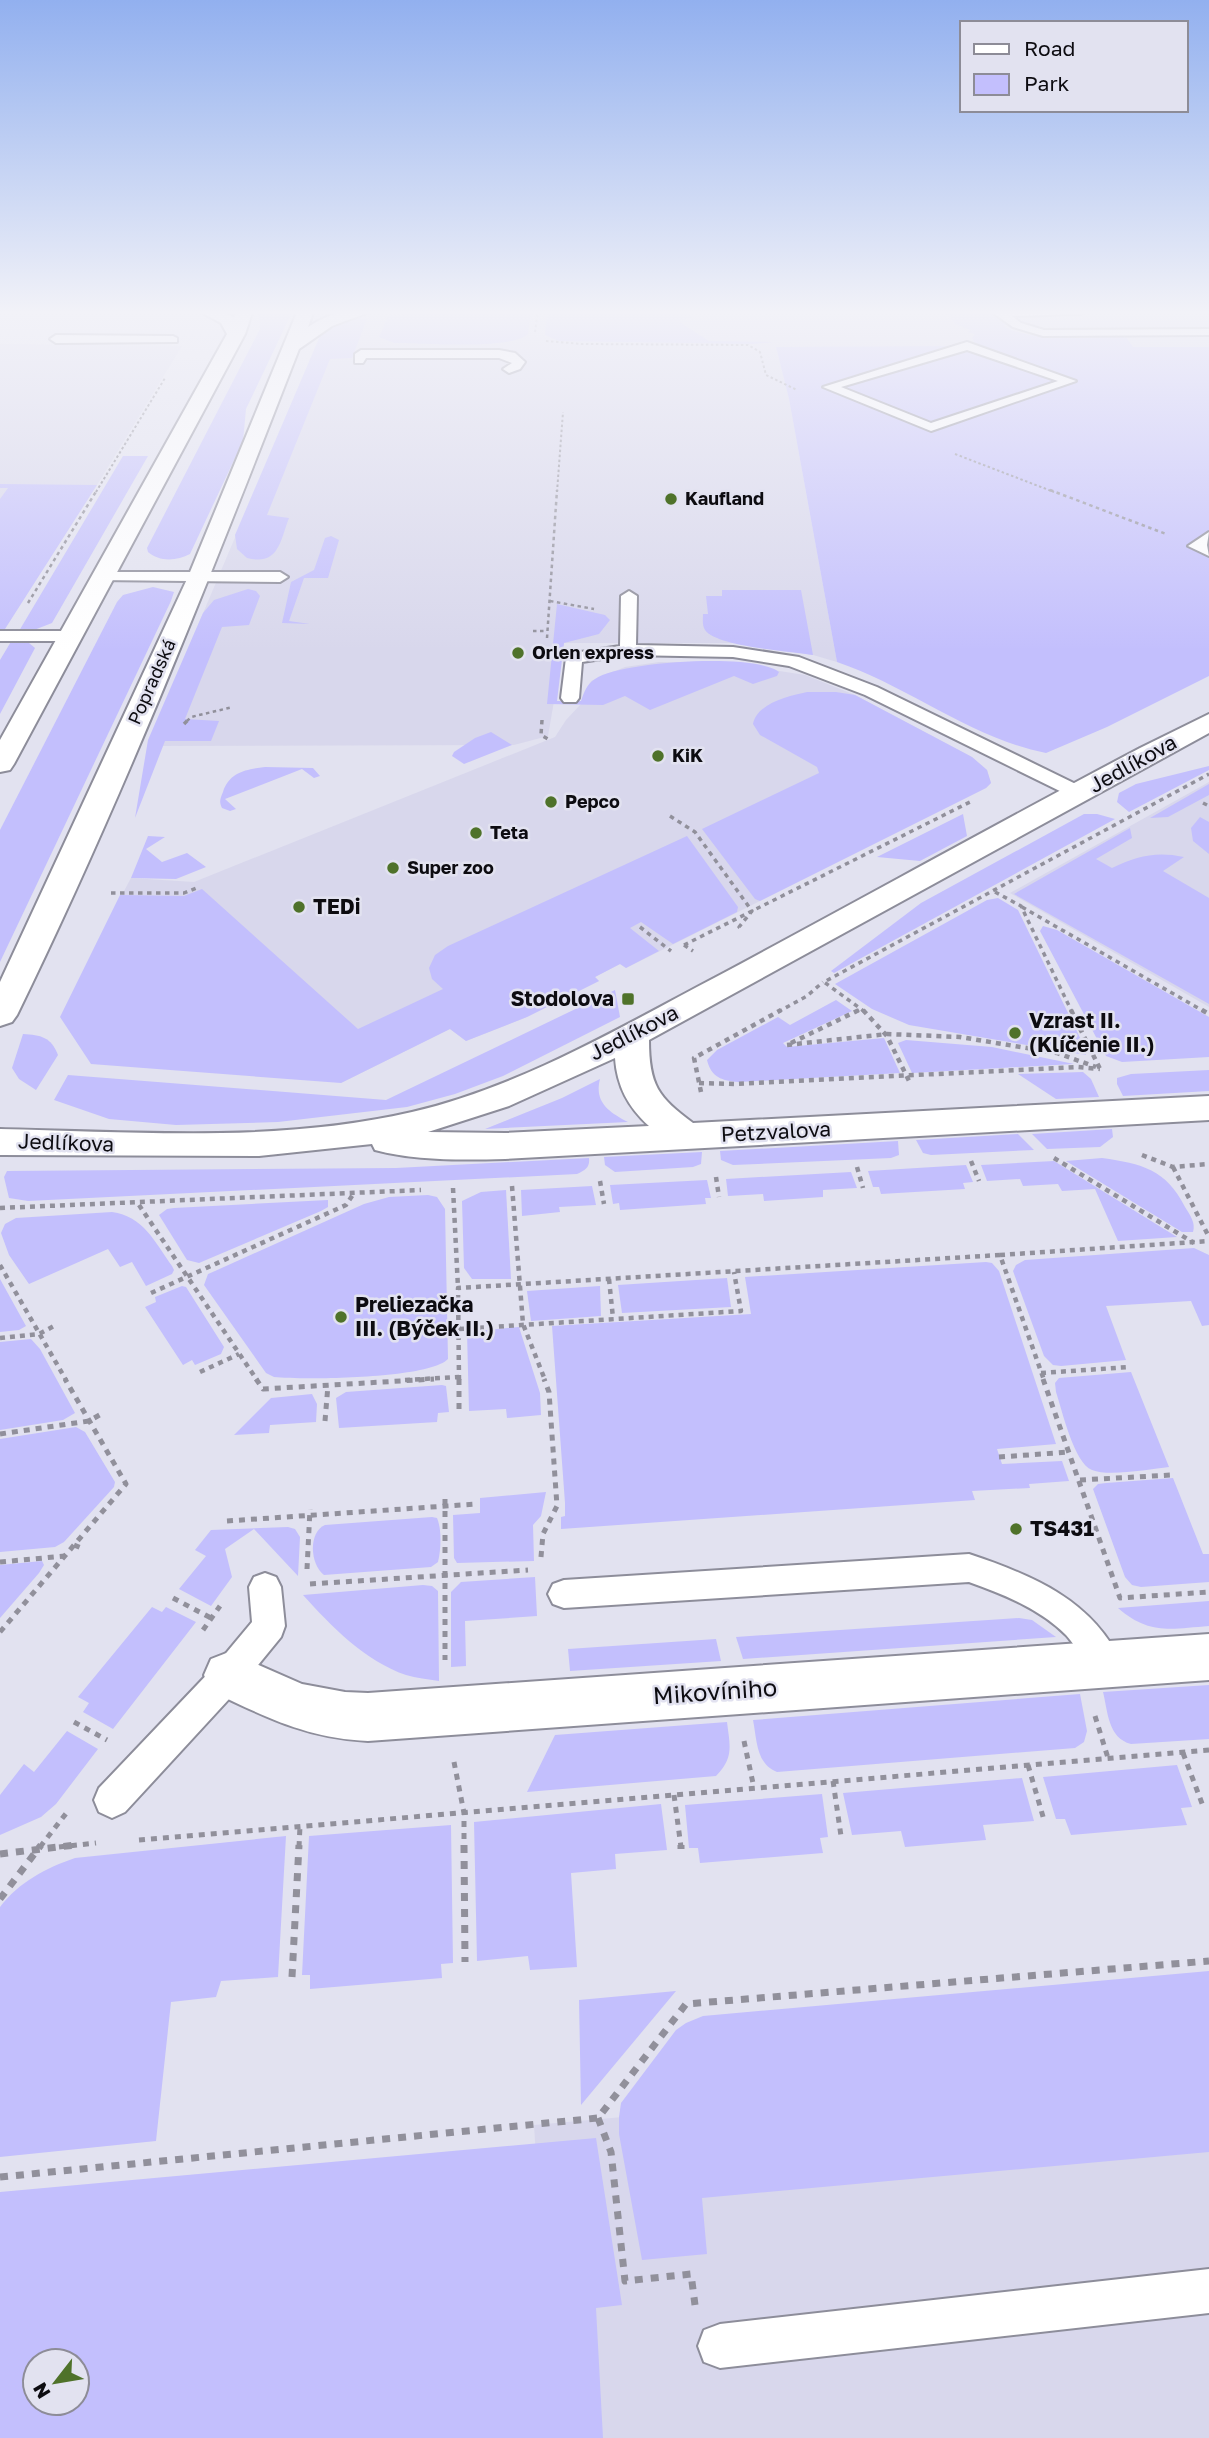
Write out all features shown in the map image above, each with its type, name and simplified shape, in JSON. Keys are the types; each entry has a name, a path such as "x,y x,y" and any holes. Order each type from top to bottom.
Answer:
{"street":[{"path":"0,764 187,424"},
{"name":"Popradská","path":"0,1014 37,940 199,578 261,424"},
{"name":"Jedlíkova","path":"0,1142 217,1145 344,1138 443,1116 481,1104 534,1083 632,1035 1209,722"},
{"path":"632,1035 630,1064 637,1090 653,1111 686,1137"},
{"name":"Petzvalova","path":"344,1138 458,1147 1208,1110"},
{"name":"Mikovíniho","path":"229,1675 298,1707 368,1717 1209,1657"}],"lane":[{"path":"925,424 931,426 938,424"},
{"path":"1209,537 1196,546 1209,551"},
{"path":"102,578 280,577"},
{"path":"628,650 629,596"},
{"path":"4,636 68,636"},
{"path":"570,698 574,658 628,650 733,652 793,661 872,691 1079,793"},
{"path":"564,1594 969,1568 987,1573 1063,1613 1090,1639 1105,1664"},
{"path":"112,1800 229,1675 269,1626 265,1587"},
{"path":"720,2346 1209,2291"}],"path":[{"path":"4,636 137,424"},
{"path":"547,644 560,424"},
{"path":"549,531 555,531"},
{"path":"533,631 547,631"},
{"path":"180,733 186,720 191,717 233,707"},
{"path":"542,709 541,735 548,740"},
{"path":"693,951 684,945 1033,770"},
{"path":"923,1124 908,1075 887,1034 863,1008 824,982 1209,774"},
{"path":"1203,803 1209,806"},
{"path":"111,892 184,893 200,887"},
{"path":"995,892 1209,1014"},
{"path":"1021,906 1100,1069 1115,1114"},
{"path":"640,928 671,951"},
{"path":"863,1008 787,1045 887,1034 960,1037 1016,1045 1076,1058 1100,1069"},
{"path":"699,1083 734,1084 1078,1067 1114,1069"},
{"path":"1008,1119 1050,1156 1194,1242"},
{"path":"971,1160 979,1181"},
{"path":"856,1166 863,1188"},
{"path":"458,1288 1000,1255 1209,1239 1173,1167"},
{"path":"600,1180 604,1204"},
{"path":"512,1185 523,1324 549,1392 552,1430 557,1506 543,1534 542,1569"},
{"path":"453,1188 458,1288 459,1412"},
{"path":"151,1293 346,1205 354,1193"},
{"path":"0,1208 139,1204 263,1390 459,1377"},
{"path":"1000,1255 1120,1598 1209,1592"},
{"path":"0,1265 126,1484 0,1632"},
{"path":"459,1329 741,1311 734,1272"},
{"path":"608,1279 613,1318"},
{"path":"0,1338 39,1334 54,1326"},
{"path":"200,1372 239,1354"},
{"path":"1041,1373 1130,1367"},
{"path":"325,1421 328,1385"},
{"path":"0,1434 89,1421 103,1413"},
{"path":"999,1457 1070,1452"},
{"path":"1080,1480 1172,1475"},
{"path":"227,1521 309,1512 476,1504"},
{"path":"307,1584 309,1512"},
{"path":"74,1545 84,1549"},
{"path":"0,1562 65,1556"},
{"path":"173,1598 211,1618"},
{"path":"74,1722 117,1745"},
{"path":"136,1840 1209,1750"},
{"path":"1183,1753 1203,1806"},
{"path":"1028,1765 1044,1820"},
{"path":"832,1782 841,1836"},
{"path":"674,1795 681,1849"},
{"path":"292,1976 300,1826"},
{"path":"0,1854 108,1842"},
{"path":"0,2177 598,2118 687,2004 1209,1961"},
{"path":"598,2118 611,2152 625,2281 691,2274 699,2348 720,2346"}],"shaded area":[{"path":"0,424 134,424 97,485 72,485 0,597"},
{"path":"283,424 794,424 837,662 813,655 737,643 564,643 548,736 514,745 147,746"},
{"path":"659,662 729,663 805,675 855,695 972,757 987,770 991,783 986,788 626,968 620,964 595,977 599,981 527,1017 466,1041 450,1029 341,1083 107,923 131,878 194,882 555,737 581,704 591,681 625,667"},
{"path":"1209,782 1209,1007 1010,893"},
{"path":"1209,2064 1209,2438 553,2438 534,2125"}],"green space":[{"path":"211,424 245,424 243,441 190,554 180,558 163,559 152,555 147,548"},
{"path":"283,424 304,424 267,515 289,518 277,550 266,558 247,558 237,549 235,535"},
{"path":"794,424 1209,424 1209,536 1196,546 1209,552 1209,676 1107,727 1046,753 993,736 889,684 837,662"},
{"path":"123,456 148,456 52,623 34,630 19,631"},
{"path":"0,484 97,485 5,629 0,629 0,499 8,488 0,488"},
{"path":"331,536 339,540 328,578 304,578 289,621 310,624 282,623 291,582 314,570 325,538"},
{"path":"153,587 174,592 171,601 0,962 0,830 117,602 123,595"},
{"path":"248,589 256,591 260,596 249,625 222,627 185,719 219,721 211,741 165,741 135,818 148,740 203,613 214,600"},
{"path":"722,590 801,590 813,655 739,644 712,636 703,624 703,614 708,614 706,596 722,596"},
{"path":"557,604 605,615 610,620 599,634 564,643 557,701 581,701 590,683 609,673 659,664 718,661 766,666 779,672 777,676 753,684 734,676 650,710 625,696 603,705 547,704"},
{"path":"12,640 29,643 35,648 0,714 0,660"},
{"path":"807,692 855,695 972,757 987,770 991,783 986,788 760,901 755,899 702,829 819,773 817,767 760,735 753,724 767,706 783,698"},
{"path":"491,732 512,745 464,764 452,756 475,738"},
{"path":"1209,766 1209,770 1129,812 1117,802 1119,793 1136,784"},
{"path":"265,767 313,768 320,776 314,778 302,769 225,799 236,809 230,811 222,808 220,804 226,785 234,776"},
{"path":"1209,784 1209,795 1168,817 1150,818"},
{"path":"963,814 967,836 920,861 877,857"},
{"path":"1084,814 1115,819 834,973 831,971 921,903"},
{"path":"1200,817 1209,822 1209,854 1193,841 1191,828"},
{"path":"1130,828 1132,838 1096,859 1112,868 1147,856 1164,854 1184,857 1163,871 1209,898 1209,1004 1014,894"},
{"path":"148,836 165,837 146,849 162,862 187,853 206,867 176,879 131,878"},
{"path":"687,836 738,907 737,912 673,944 641,922 630,928 659,951 626,968 620,964 595,977 599,981 527,1017 466,1041 450,1029 341,1083 91,1064 60,1017 120,895 184,896 202,889 358,1029 443,989 432,979 429,968 435,955 448,946"},
{"path":"998,898 1018,910 1086,1050 1086,1055 909,1025 872,1009 835,984 987,900"},
{"path":"1043,926 1057,930 1209,1017 1209,1057 1122,1062 1106,1056 1040,931"},
{"path":"615,990 620,1017 503,1076 455,1094 407,1107 278,1122 176,1125 109,1119 54,1100 68,1075 386,1100"},
{"path":"836,1000 852,1011 783,1043 787,1047 884,1038 900,1073 739,1082 722,1079 711,1070 707,1060 717,1050 778,1017 790,1025"},
{"path":"23,1034 45,1038 58,1055 36,1090 19,1079 12,1068"},
{"path":"906,1040 992,1047 1074,1064 912,1073 898,1043"},
{"path":"1209,1070 1209,1091 1123,1096 1117,1084 1117,1078 1131,1074"},
{"path":"1083,1072 1091,1079 1099,1097 1056,1099 1018,1074"},
{"path":"600,1079 601,1100 628,1122 485,1129 562,1098"},
{"path":"1112,1129 1113,1137 1100,1147 1047,1149 1032,1134"},
{"path":"1018,1134 1034,1150 931,1155 923,1153 916,1140"},
{"path":"898,1141 899,1155 891,1158 733,1165 721,1160 720,1151"},
{"path":"702,1152 701,1164 693,1167 615,1172 605,1165 604,1157"},
{"path":"589,1158 587,1168 577,1174 28,1201 9,1198 4,1177 7,1171 396,1168"},
{"path":"1102,1158 1141,1166 1161,1176 1178,1194 1189,1213 1193,1232 1182,1232 1066,1161"},
{"path":"1054,1161 1177,1237 1118,1241 1095,1189 1062,1191 1058,1184 1023,1186 1020,1179 987,1181 981,1165"},
{"path":"966,1165 973,1182 963,1183 965,1189 881,1194 879,1187 873,1187 868,1171"},
{"path":"851,1172 857,1188 823,1190 823,1197 764,1201 763,1194 728,1196 726,1179"},
{"path":"707,1180 711,1198 705,1198 706,1204 620,1210 619,1203 613,1204 610,1185"},
{"path":"592,1186 596,1205 559,1207 560,1212 522,1216 521,1190"},
{"path":"506,1190 511,1279 472,1279 464,1268 462,1201 481,1192"},
{"path":"389,1197 437,1197 445,1209 448,1359 436,1366 365,1377 274,1377 266,1373 204,1285 208,1274 364,1204"},
{"path":"328,1200 328,1207 321,1211 199,1263 187,1260 159,1215 174,1208"},
{"path":"112,1212 132,1219 154,1239 172,1266 172,1274 146,1286 132,1262 120,1267 108,1249 29,1284 9,1255 1,1233 5,1224 16,1218"},
{"path":"1194,1248 1209,1255 1209,1325 1202,1326 1191,1301 1106,1306 1126,1360 1061,1366 1053,1365 1044,1356 1013,1271 1016,1265 1025,1260"},
{"path":"992,1263 999,1271 1056,1444 997,1449 1002,1464 1062,1461 1069,1481 1029,1484 1030,1488 972,1491 975,1500 561,1529 565,1503 552,1326 751,1314 745,1277"},
{"path":"727,1278 731,1307 622,1313 618,1285"},
{"path":"0,1279 26,1326 19,1330 0,1332"},
{"path":"182,1286 186,1287 224,1347 221,1354 195,1365 192,1360 183,1365 145,1307 156,1302 155,1297"},
{"path":"600,1286 601,1316 531,1321 527,1291"},
{"path":"519,1327 540,1393 541,1415 507,1418 506,1409 469,1411 467,1332"},
{"path":"31,1339 40,1349 75,1413 63,1420 0,1430 0,1342"},
{"path":"1131,1372 1169,1467 1119,1473 1092,1470 1074,1447 1055,1383 1059,1378"},
{"path":"446,1386 449,1412 438,1413 437,1422 339,1428 336,1398 346,1392"},
{"path":"312,1394 317,1404 316,1422 270,1425 269,1433 234,1435 271,1398"},
{"path":"76,1427 85,1432 115,1482 114,1487 64,1542 55,1547 0,1552 0,1439"},
{"path":"1173,1478 1203,1554 1209,1554 1209,1582 1141,1587 1132,1585 1125,1577 1093,1489 1098,1484"},
{"path":"546,1492 541,1516 533,1525 534,1561 457,1563 454,1558 453,1515 480,1513 480,1498"},
{"path":"437,1518 440,1528 440,1551 438,1562 431,1567 324,1575 316,1564 314,1541 316,1534 325,1525"},
{"path":"288,1527 295,1529 300,1537 298,1576 254,1529 225,1549 232,1577 211,1606 179,1589 206,1556 195,1550 211,1530"},
{"path":"42,1561 44,1565 39,1573 0,1618 0,1565"},
{"path":"535,1577 537,1616 465,1621 466,1666 451,1667 451,1592 461,1582"},
{"path":"432,1586 438,1591 439,1681 406,1675 377,1661 337,1630 303,1595"},
{"path":"1209,1601 1209,1626 1183,1628 1160,1628 1140,1623 1118,1608"},
{"path":"152,1607 162,1612 166,1607 196,1622 113,1729 83,1712 89,1703 78,1697"},
{"path":"1019,1618 1032,1620 1056,1637 743,1659 736,1637"},
{"path":"716,1639 721,1661 570,1671 568,1649"},
{"path":"1209,1685 1209,1739 1131,1744 1123,1741 1110,1723 1103,1692"},
{"path":"1080,1694 1087,1731 1084,1742 1075,1748 777,1772 761,1757 753,1720"},
{"path":"727,1722 730,1745 728,1757 716,1776 527,1792 555,1735"},
{"path":"67,1731 98,1749 56,1804 41,1817 0,1835 0,1795 24,1764 34,1772"},
{"path":"1177,1765 1192,1807 1181,1808 1187,1825 1071,1835 1065,1819 1056,1819 1043,1777"},
{"path":"1022,1778 1034,1821 983,1825 986,1840 905,1847 901,1831 852,1835 843,1793"},
{"path":"822,1794 828,1837 820,1838 823,1853 700,1863 698,1848 689,1848 685,1805"},
{"path":"661,1804 667,1850 615,1854 616,1869 571,1873 577,1967 530,1970 528,1956 477,1961 474,1822"},
{"path":"451,1825 453,1963 441,1964 442,1978 310,1989 310,1975 302,1975 309,1836"},
{"path":"286,1836 278,1977 221,1981 216,1997 171,2002 156,2141 0,2157 0,1907 7,1898 34,1877 75,1858"},
{"path":"1209,1971 1209,2152 702,2198 707,2254 642,2260 619,2134 621,2103 676,2030 686,2023 703,2016"},
{"path":"676,1991 581,2105 579,2000"},
{"path":"596,2138 622,2305 596,2308 603,2438 0,2438 0,2192"}],"place":[{"name":"Kaufland","path":"671,499"},
{"name":"Orlen express","path":"518,653"},
{"name":"KiK","path":"658,756"},
{"name":"Pepco","path":"551,802"},
{"name":"Teta","path":"476,833"},
{"name":"Super zoo","path":"393,868"},
{"name":"TEDi","path":"299,907"},
{"name":"Stodolova","path":"628,999"},
{"name":"Vzrast II. (Klíčenie II.)","path":"1015,1033"},
{"name":"Preliezačka III. (Býček II.)","path":"341,1317"},
{"name":"TS431","path":"1016,1529"}]}
